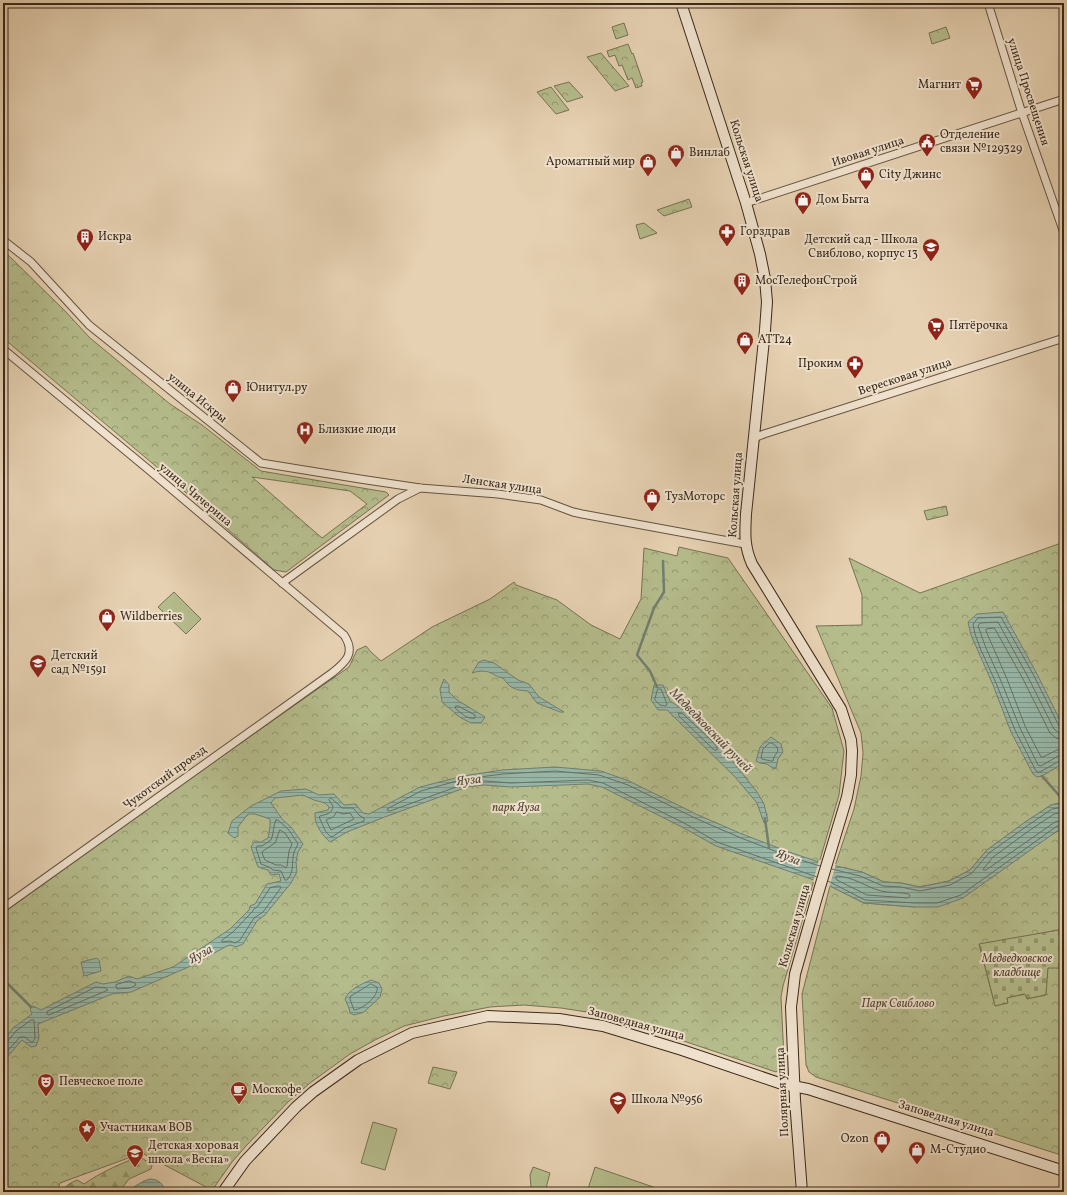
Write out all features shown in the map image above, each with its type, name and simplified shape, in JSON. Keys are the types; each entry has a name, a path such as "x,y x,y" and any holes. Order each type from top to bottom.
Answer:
{"main road":[{"name":"Кольская улица","path":"680,3 746,203 760,254 766,291 764,330 746,514 745,544 747,553 752,564 841,709 848,729 852,751 851,775 847,797 795,974 793,991"},
{"name":"Полярная улица","path":"793,991 791,1007 802,1192"},
{"name":"Заповедная улица","path":"223,1192 245,1161 296,1107 313,1092 358,1060 412,1033 488,1016 559,1019 603,1026 676,1048 782,1084 808,1089 1064,1171"}],"street":[{"name":"улица Просвещения","path":"988,3 1022,113 1064,233"},
{"name":"Ивовая улица","path":"746,203 1064,99"},
{"name":"улица Искры","path":"3,240 31,262 89,325 261,463 420,488"},
{"name":"Вересковая улица","path":"754,438 1064,338"},
{"name":"улица Чичерина","path":"3,349 344,636 348,641 350,649 349,655 340,667"},
{"name":"Ленская улица","path":"420,488 498,494 541,500 582,514 745,544"},
{"path":"282,583 398,499 420,488"},
{"name":"Чукотский проезд","path":"3,908 340,667"}],"green space":[{"path":"624,23 628,35 616,39 612,27"},
{"path":"946,27 950,38 932,44 929,33"},
{"path":"628,44 632,54 633,53 643,82 641,83 642,86 636,88 632,78 628,80 622,65 619,66 615,55 609,57 607,51"},
{"path":"601,53 629,86 615,91 587,57"},
{"path":"569,82 583,97 567,102 554,86"},
{"path":"551,87 569,110 556,114 537,92"},
{"path":"689,199 692,207 664,216 657,210"},
{"path":"644,223 657,233 640,239 636,225"},
{"path":"3,250 65,311 90,338 170,404 202,425 261,471 386,492 389,495 286,572 274,570 152,463 3,338","holes":["252,477 350,491 367,504 322,538"]},
{"path":"946,506 948,515 927,520 924,511"},
{"path":"1064,542 1064,802 1051,805 987,850 970,870 949,881 920,887 901,883 884,882 862,872 835,866 854,809 861,776 863,753 861,733 816,626 862,625 862,595 849,558 920,593"},
{"name":"парк Яуза","path":"679,547 728,558 832,708 844,751 839,795 783,986 781,997 784,1058 782,1067 776,1072 606,1015 561,1008 524,1005 490,1007 404,1026 350,1054 310,1083 288,1102 232,1162 211,1192 205,1190 206,1187 142,1153 60,1183 57,1192 3,1192 3,913 154,804 349,667 357,650 366,646 381,661 432,627 490,599 514,582 516,585 557,600 591,625 620,639 641,599 644,548 677,556"},
{"path":"174,592 201,619 186,634 158,607"},
{"name":"Парк Свиблово","path":"1064,828 1064,929 979,944 995,1006 1008,1003 1007,998 1025,994 1027,999 1046,995 1048,968 1064,968 1064,1156 816,1077 809,1072 806,1065 802,994 830,886 864,903 915,907"},
{"name":"Медведковское кладбище","path":"1064,929 1064,968 1048,969 1046,995 1027,999 1024,994 1007,998 1008,1003 995,1006 979,943"},
{"path":"433,1067 457,1072 450,1089 428,1083"},
{"path":"373,1122 397,1129 385,1170 361,1163"},
{"path":"138,1157 152,1165 151,1169 129,1179 122,1188 115,1192 62,1192 66,1186 74,1181 77,1180 84,1184 110,1169"},
{"path":"533,1167 550,1173 545,1192 531,1187 530,1175"},
{"path":"595,1167 662,1190 661,1192 587,1192"}],"water":[{"path":"1003,612 1036,672 1064,728 1064,763 1042,776 1037,777 1033,774 1011,732 993,685 971,635 968,622 977,614"},
{"path":"484,660 494,663 518,680 529,684 539,697 564,712 560,712 537,703 528,691 520,690 508,685 503,678 486,671 472,673 479,662"},
{"path":"444,679 449,685 449,692 457,700 485,717 481,723 471,723 461,718 442,702 440,689"},
{"path":"654,685 663,685 670,701 685,711 714,738 757,792 764,804 768,821 764,823 757,803 735,777 667,710 658,710 651,700"},
{"path":"771,737 781,744 783,752 778,759 776,768 774,769 767,764 756,761 760,747"},
{"name":"Яуза","path":"555,767 601,771 629,781 698,815 742,834 789,852 819,862 862,872 884,882 901,883 920,887 949,881 970,870 987,850 1051,805 1064,803 1064,828 1060,829 963,898 938,907 915,907 864,903 830,886 716,846 682,827 602,787 588,784 511,787 484,785 467,787 347,832 330,842 319,829 315,817 315,813 328,810 329,807 325,803 303,795 275,798 271,803 303,844 298,852 296,862 297,872 291,883 265,915 257,921 243,944 236,947 230,945 225,947 193,965 131,992 112,994 38,1024 39,1038 36,1046 31,1047 22,1040 3,1062 3,1041 13,1028 32,1014 30,1009 33,1006 41,1010 96,982 103,984 115,982 129,976 137,979 173,967 230,929 249,910 250,906 255,904 267,884 281,881 279,874 271,875 268,870 258,867 251,847 254,842 261,842 268,838 270,819 255,814 248,814 238,827 238,836 234,838 228,833 232,821 251,806 281,791 306,789 319,795 334,794 344,805 355,804 363,813 369,814 420,787 463,776 502,770"},
{"path":"97,958 99,960 101,971 84,976 81,962"},
{"path":"371,980 379,983 382,989 380,997 364,1012 354,1015 350,1013 345,999 347,995 356,987"},
{"path":"150,1179 160,1182 165,1192 125,1192 144,1181"}],"pier":[{"path":"819,860 836,864 829,888 813,882"}],"waterway":[{"name":"Медведковский ручей","path":"657,687 650,671 637,655 654,608 664,592 663,561"},
{"path":"1042,776 1064,801"},
{"name":"Медведковский ручей","path":"765,819 769,848"},
{"path":"6,982 31,1007"}],"place":[{"name":"Магнит","path":"974,100"},
{"name":"Отделение связи №129329","path":"927,157"},
{"name":"Винлаб","path":"676,168"},
{"name":"Ароматный мир","path":"648,177"},
{"name":"City Джинс","path":"866,190"},
{"name":"Дом Быта","path":"803,215"},
{"name":"Горздрав","path":"727,247"},
{"name":"Искра","path":"85,252"},
{"name":"Детский сад - Школа Свиблово, корпус 13","path":"931,262"},
{"name":"МосТелефонСтрой","path":"742,296"},
{"name":"Пятёрочка","path":"936,341"},
{"name":"АТТ24","path":"745,355"},
{"name":"Проким","path":"855,379"},
{"name":"Юнитул.ру","path":"233,403"},
{"name":"Близкие люди","path":"305,445"},
{"name":"ТузМоторс","path":"652,512"},
{"name":"Wildberries","path":"107,632"},
{"name":"Детский сад №1591","path":"38,678"},
{"name":"Певческое поле","path":"46,1097"},
{"name":"Москофе","path":"239,1105"},
{"name":"Школа №956","path":"618,1115"},
{"name":"Участникам ВОВ","path":"87,1143"},
{"name":"Ozon","path":"882,1154"},
{"name":"М-Студио","path":"917,1165"},
{"name":"Детская хоровая школа «Весна»","path":"135,1168"}]}
